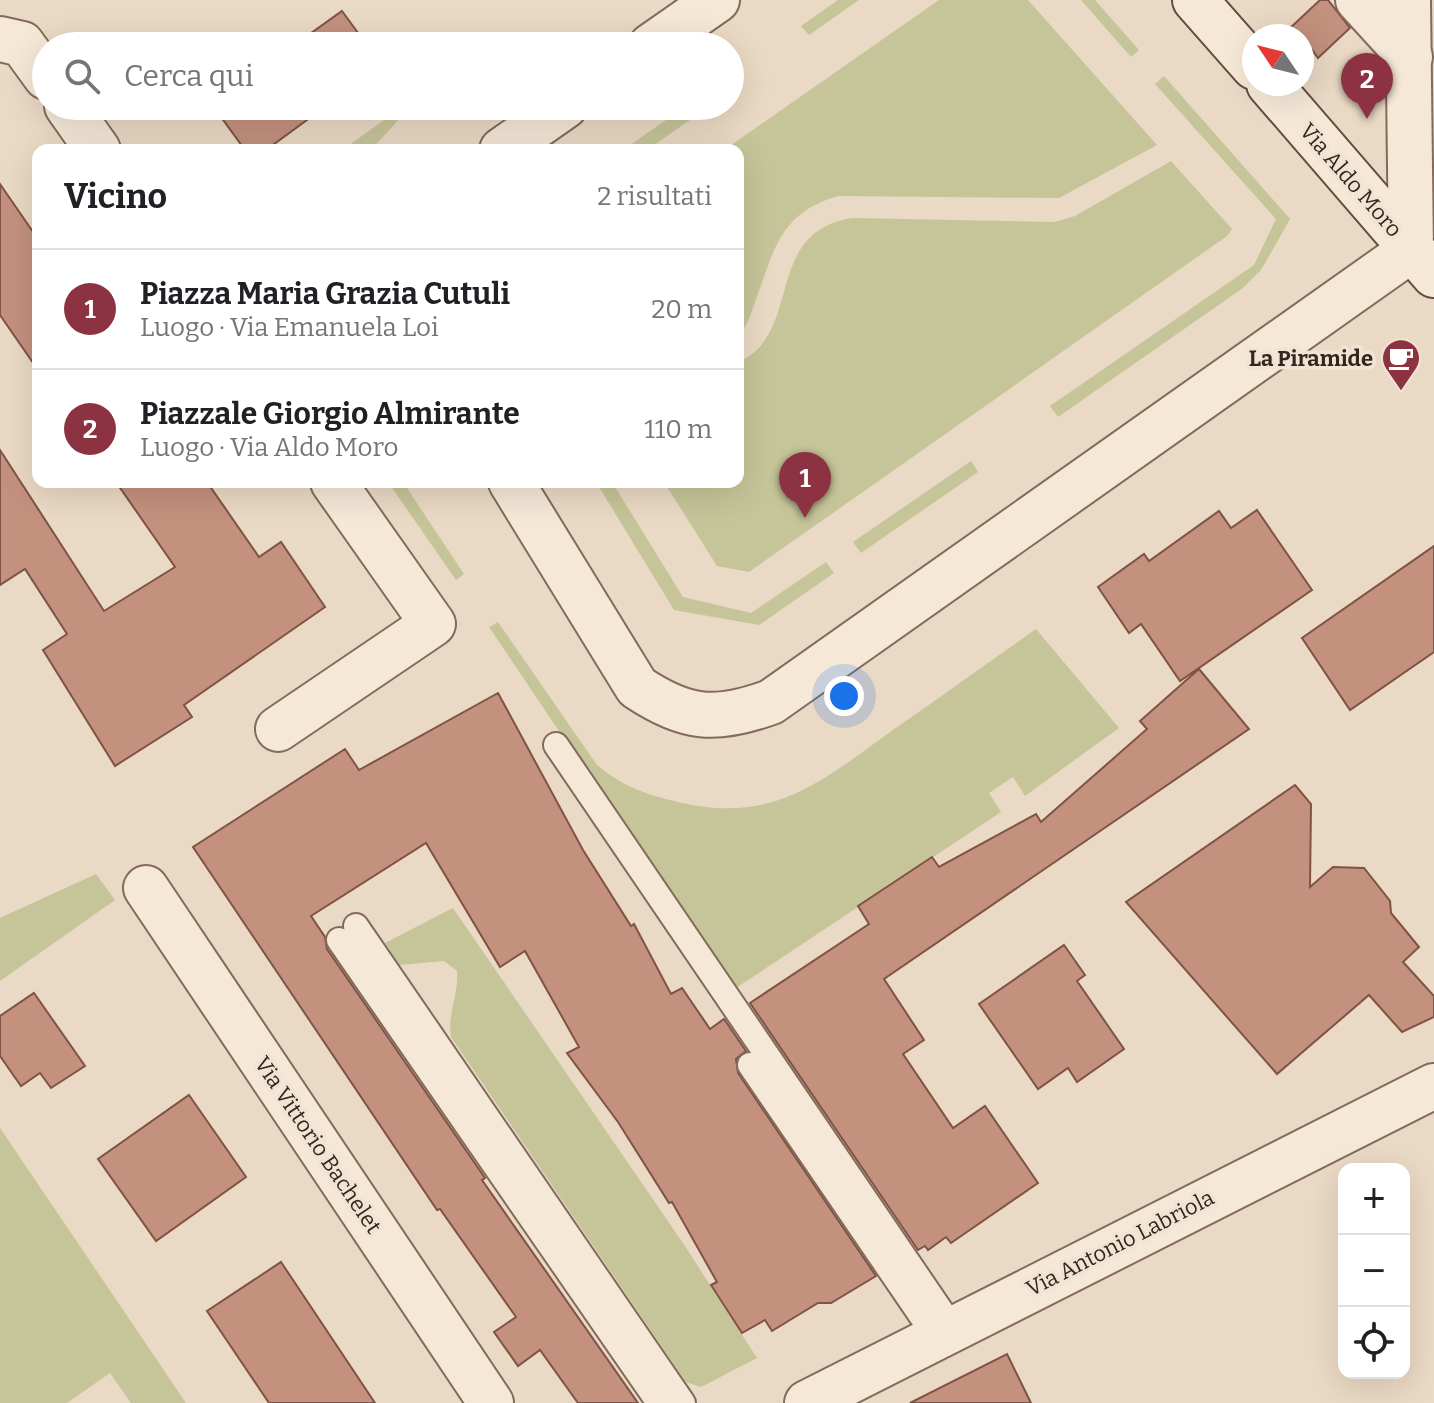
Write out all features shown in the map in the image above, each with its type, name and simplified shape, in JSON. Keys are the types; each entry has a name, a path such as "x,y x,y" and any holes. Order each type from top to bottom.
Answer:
{"street":[{"path":"671,32 717,0"},
{"path":"1195,0 1242,53"},
{"path":"1358,0 1410,57"},
{"path":"515,488 637,687 667,707 702,716 738,714 771,702 1423,262 1408,0"},
{"path":"0,39 22,44 32,58"},
{"name":"Via Aldo Moro","path":"1279,96 1423,262"},
{"path":"77,120 94,144"},
{"path":"511,144 545,120"},
{"path":"278,729 433,624 337,488"},
{"name":"Via Vittorio Bachelet","path":"146,888 491,1403"},
{"name":"Via Antonio Labriola","path":"807,1403 1434,1086"}],"lane":[{"path":"556,745 943,1332"},
{"path":"659,1403 348,933 683,1403"},
{"path":"750,1065 943,1332"}],"green space":[{"path":"838,0 859,0 809,35 801,26"},
{"path":"939,0 1028,0 1157,145 1059,198 838,196 818,203 791,224 782,236 744,328 744,144 733,144"},
{"path":"1081,0 1095,0 1139,50 1131,57"},
{"path":"1164,76 1290,219 1261,270 1243,288 1058,417 1050,406 1254,265 1276,219 1155,84"},
{"path":"384,120 398,120 376,144 350,144"},
{"path":"666,120 690,120 656,144 632,144"},
{"path":"1171,161 1232,229 1227,236 749,572 717,566 668,488 744,488 744,358 758,348 771,330 794,262 806,242 824,227 852,218 1055,222 1075,216"},
{"path":"971,461 978,472 861,553 853,542"},
{"path":"392,488 407,488 464,574 456,580"},
{"path":"600,488 616,488 683,597 751,613 826,562 834,573 759,625 674,610"},
{"path":"498,622 597,765 643,792 674,801 741,808 769,803 796,793 846,764 1036,629 1119,728 1025,796 1013,777 989,793 1001,812 733,990 489,627"},
{"path":"96,874 115,900 0,981 0,918"},
{"path":"453,908 685,1246 757,1358 701,1387 686,1382 451,1037 457,971 444,961 399,965 385,943"},
{"path":"0,1128 186,1403 131,1403 110,1373 67,1403 0,1403"}],"building":[{"path":"1320,0 1328,0 1350,28 1318,58 1314,52 1314,24 1294,24"},
{"path":"342,11 357,32 313,32"},
{"path":"223,120 307,120 274,144 241,144"},
{"path":"0,184 32,230 32,361 0,315"},
{"path":"0,450 104,611 175,567 120,488 211,488 259,557 281,542 325,607 184,705 192,717 115,766 43,650 67,634 25,569 0,585"},
{"path":"1257,510 1312,590 1180,681 1141,624 1129,633 1098,587 1144,554 1149,561 1219,511 1231,528"},
{"path":"1434,546 1434,652 1350,710 1302,638"},
{"path":"1199,669 1249,729 884,979 924,1040 903,1054 953,1128 985,1106 1038,1183 951,1243 946,1237 928,1250 925,1246 918,1250 750,1003 869,924 858,906 932,857 939,867 1036,814 1041,822 1147,729 1140,721"},
{"path":"498,693 583,850 631,926 634,924 671,994 682,988 710,1029 724,1019 746,1051 736,1059 738,1073 876,1276 831,1303 818,1303 772,1331 765,1320 742,1333 711,1285 717,1282 672,1202 669,1203 618,1122 567,1053 579,1047 525,951 500,967 426,843 311,916 325,937 327,949 485,1178 482,1180 638,1403 578,1403 540,1350 518,1366 494,1332 516,1317 440,1209 437,1210 193,847 345,749 359,770"},
{"path":"1295,785 1311,804 1310,887 1333,867 1364,868 1390,901 1391,913 1419,947 1403,962 1434,996 1434,1017 1402,1032 1369,995 1277,1074 1126,902"},
{"path":"1064,945 1085,975 1077,981 1124,1049 1077,1082 1068,1068 1038,1089 979,1004"},
{"path":"34,993 85,1066 51,1088 40,1073 21,1086 0,1056 0,1016"},
{"path":"189,1095 246,1177 156,1241 98,1159"},
{"path":"281,1262 375,1403 269,1403 207,1311"},
{"path":"1007,1354 1031,1403 910,1403"}],"place":[{"name":"Piazzale Giorgio Almirante","path":"1367,119"},
{"name":"La Piramide","path":"1401,392"},
{"name":"Piazza Maria Grazia Cutuli","path":"805,518"}]}
